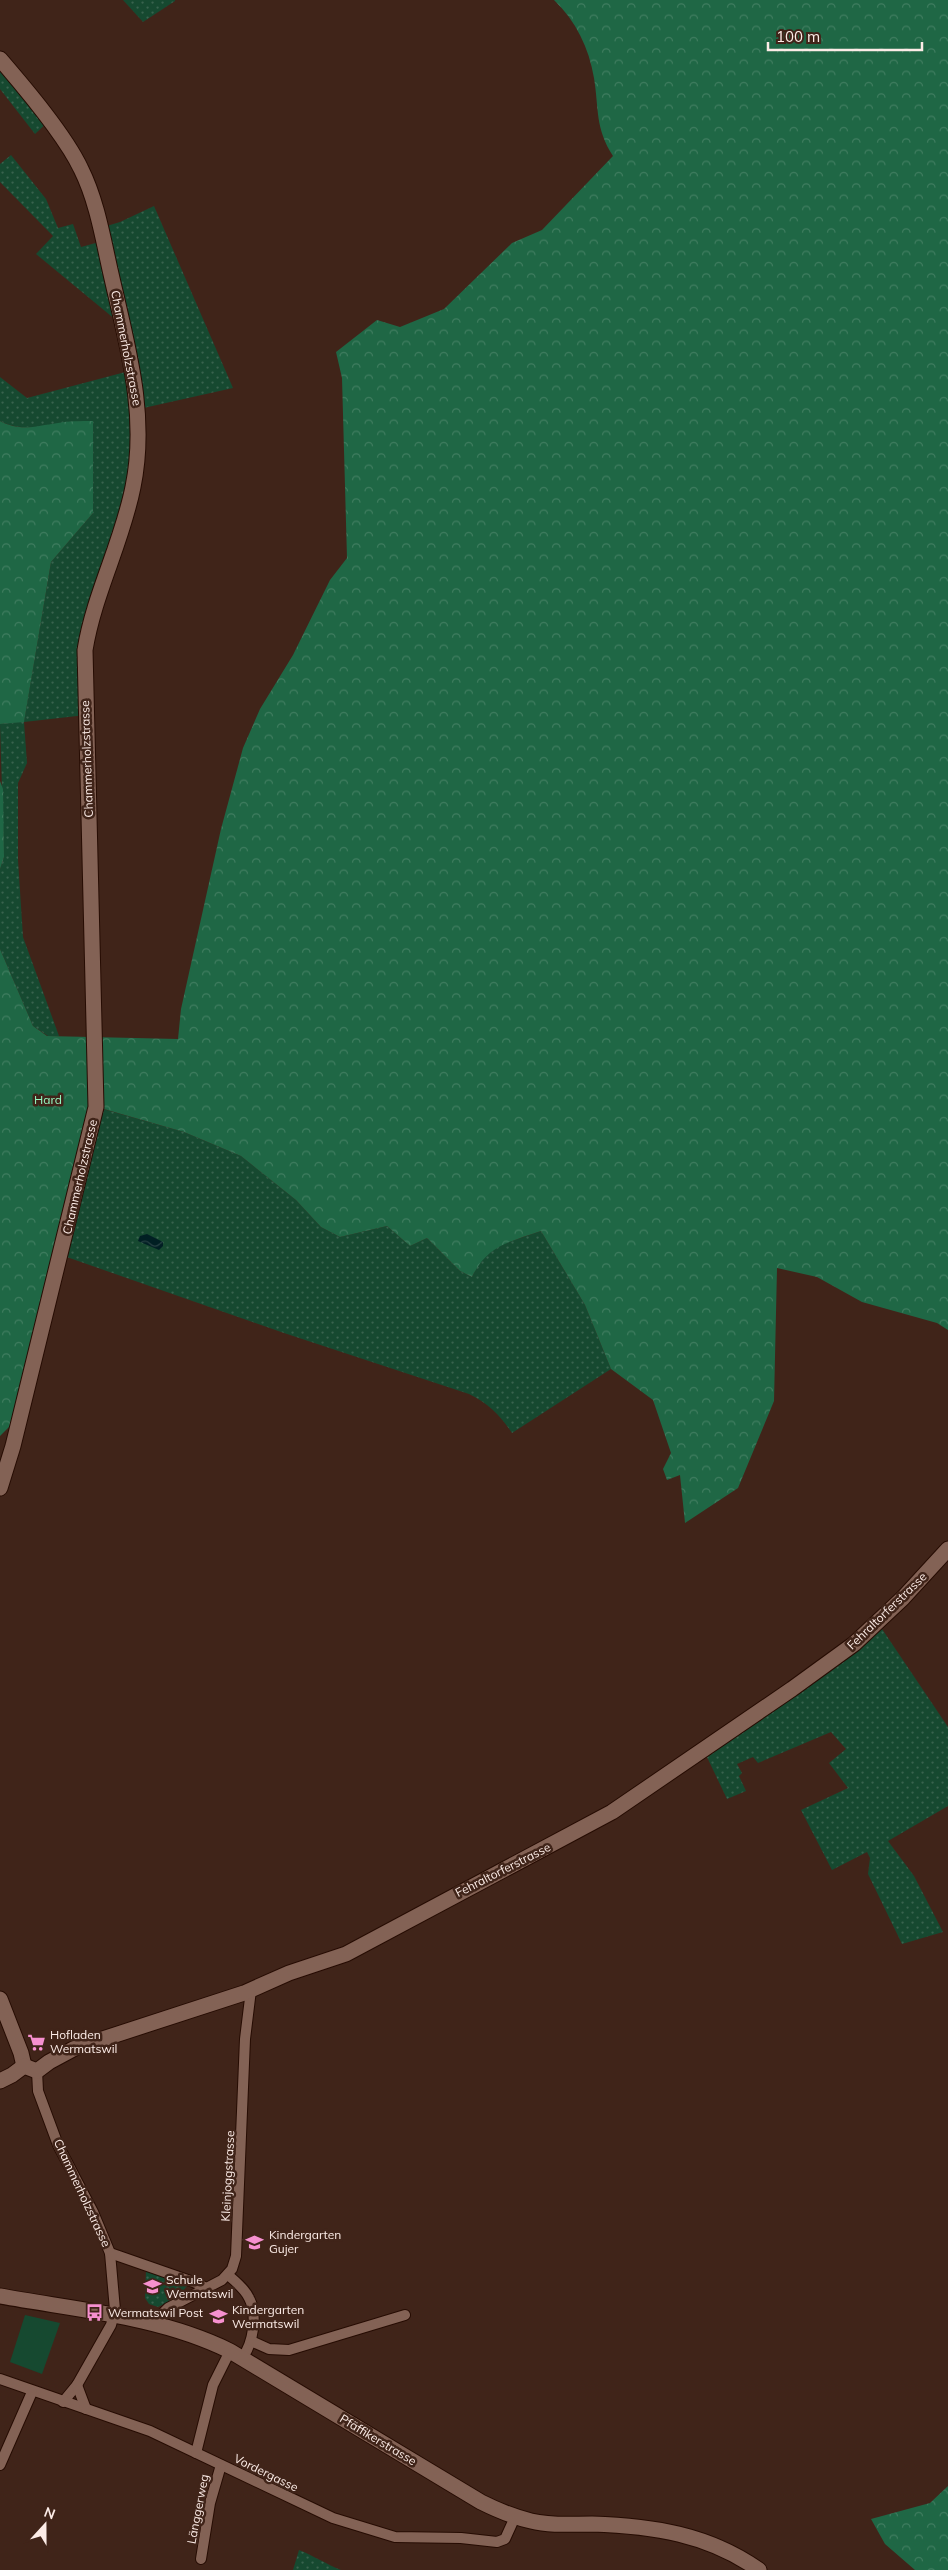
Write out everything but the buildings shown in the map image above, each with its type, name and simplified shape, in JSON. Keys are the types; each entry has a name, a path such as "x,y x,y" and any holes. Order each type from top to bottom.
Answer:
{"street":[{"name":"Chammerholzstrasse","path":"0,59 70,149 89,189 133,370 139,428 134,486 120,536 92,614 85,650 96,1107 13,1446 0,1488"},
{"name":"Fehraltorferstrasse","path":"0,2080 49,2062 75,2048 251,1990 364,1946 444,1899 572,1834 630,1800 702,1748 799,1684 854,1644 903,1598 948,1549"},
{"name":"Kleinjoggstrasse","path":"228,2275 236,2256 238,2240 245,2038 251,1990"},
{"name":"Chammerholzstrasse","path":"0,1999 30,2069 58,2144 93,2212 110,2253 114,2316"},
{"path":"110,2253 192,2281 206,2288"},
{"path":"159,2324 163,2313 228,2275 251,2301 253,2313 251,2341 236,2354 213,2385 196,2453"},
{"path":"187,2298 192,2281"},
{"name":"Pfäffikerstrasse","path":"0,2296 159,2324 198,2336 236,2354 481,2502 515,2517 548,2524 638,2527 671,2531 706,2541 730,2551 758,2570"},
{"path":"251,2341 269,2349 289,2350 405,2315"},
{"path":"63,2402 77,2385 114,2316"},
{"name":"Vordergasse","path":"0,2379 32,2392 123,2420 333,2518 395,2537 461,2538 497,2542 505,2539 515,2517"},
{"path":"77,2385 86,2409"},
{"path":"0,2465 32,2392"},
{"name":"Länggerweg","path":"201,2559 210,2503 221,2465"}],"green space":[{"path":"123,0 175,0 175,1 143,22"},
{"name":"Hard","path":"554,0 948,0 948,1330 937,1323 862,1302 817,1277 777,1268 774,1401 738,1488 685,1523 680,1475 667,1480 663,1469 671,1453 653,1400 611,1369 585,1305 541,1231 510,1242 492,1251 478,1266 472,1277 460,1271 427,1238 410,1246 387,1226 340,1237 321,1227 296,1200 241,1156 184,1132 97,1107 20,1416 0,1436 0,949 33,1026 47,1036 178,1039 181,1009 221,829 243,748 260,709 293,655 330,580 347,558 342,378 336,352 377,320 400,327 444,309 512,243 542,230 613,156 600,127 594,78 589,56 575,26"},
{"path":"0,59 49,121 35,134 0,89"},
{"path":"11,155 46,199 58,228 73,224 81,247 103,241 100,228 120,222 154,206 233,388 139,409 139,437 97,597 86,715 24,722 27,763 18,783 18,860 23,937 59,1036 48,1036 33,1026 0,949 0,869 4,857 0,724 24,721 51,562 93,513 93,421 22,427 0,421 0,377 27,398 133,370 122,325 36,254 53,236 0,182 0,164"},
{"path":"0,421 15,426 36,427 66,422 93,421 93,513 51,562 24,722 0,724"},
{"path":"0,781 3,789 4,857 0,869"},
{"path":"96,1107 184,1132 241,1156 296,1200 321,1227 340,1237 387,1226 410,1246 427,1238 460,1271 472,1277 479,1262 497,1246 541,1231 585,1305 611,1369 512,1433 493,1410 469,1394 284,1333 61,1255"},
{"path":"880,1626 948,1727 948,1806 888,1841 914,1876 943,1932 902,1944 868,1874 870,1858 867,1852 832,1870 801,1810 848,1788 829,1763 846,1749 831,1732 758,1763 753,1757 737,1764 742,1773 739,1776 746,1791 727,1799 706,1755"},
{"path":"146,2270 186,2283 187,2286 177,2298 158,2307 149,2304 145,2298"},
{"path":"25,2315 60,2323 42,2374 10,2362"},
{"path":"948,2486 948,2570 915,2570 885,2544 871,2519 930,2503"},
{"path":"299,2550 330,2565 341,2570 293,2570"}],"water":[{"path":"147,1234 163,1242 163,1246 159,1250 138,1241 140,1236"}],"place":[{"name":"Hofladen Wermatswil","path":"36,2042"},
{"name":"Kindergarten Gujer","path":"255,2242"},
{"name":"Schule Wermatswil","path":"152,2287"},
{"name":"Wermatswil Post","path":"94,2313"},
{"name":"Kindergarten Wermatswil","path":"218,2317"}]}
